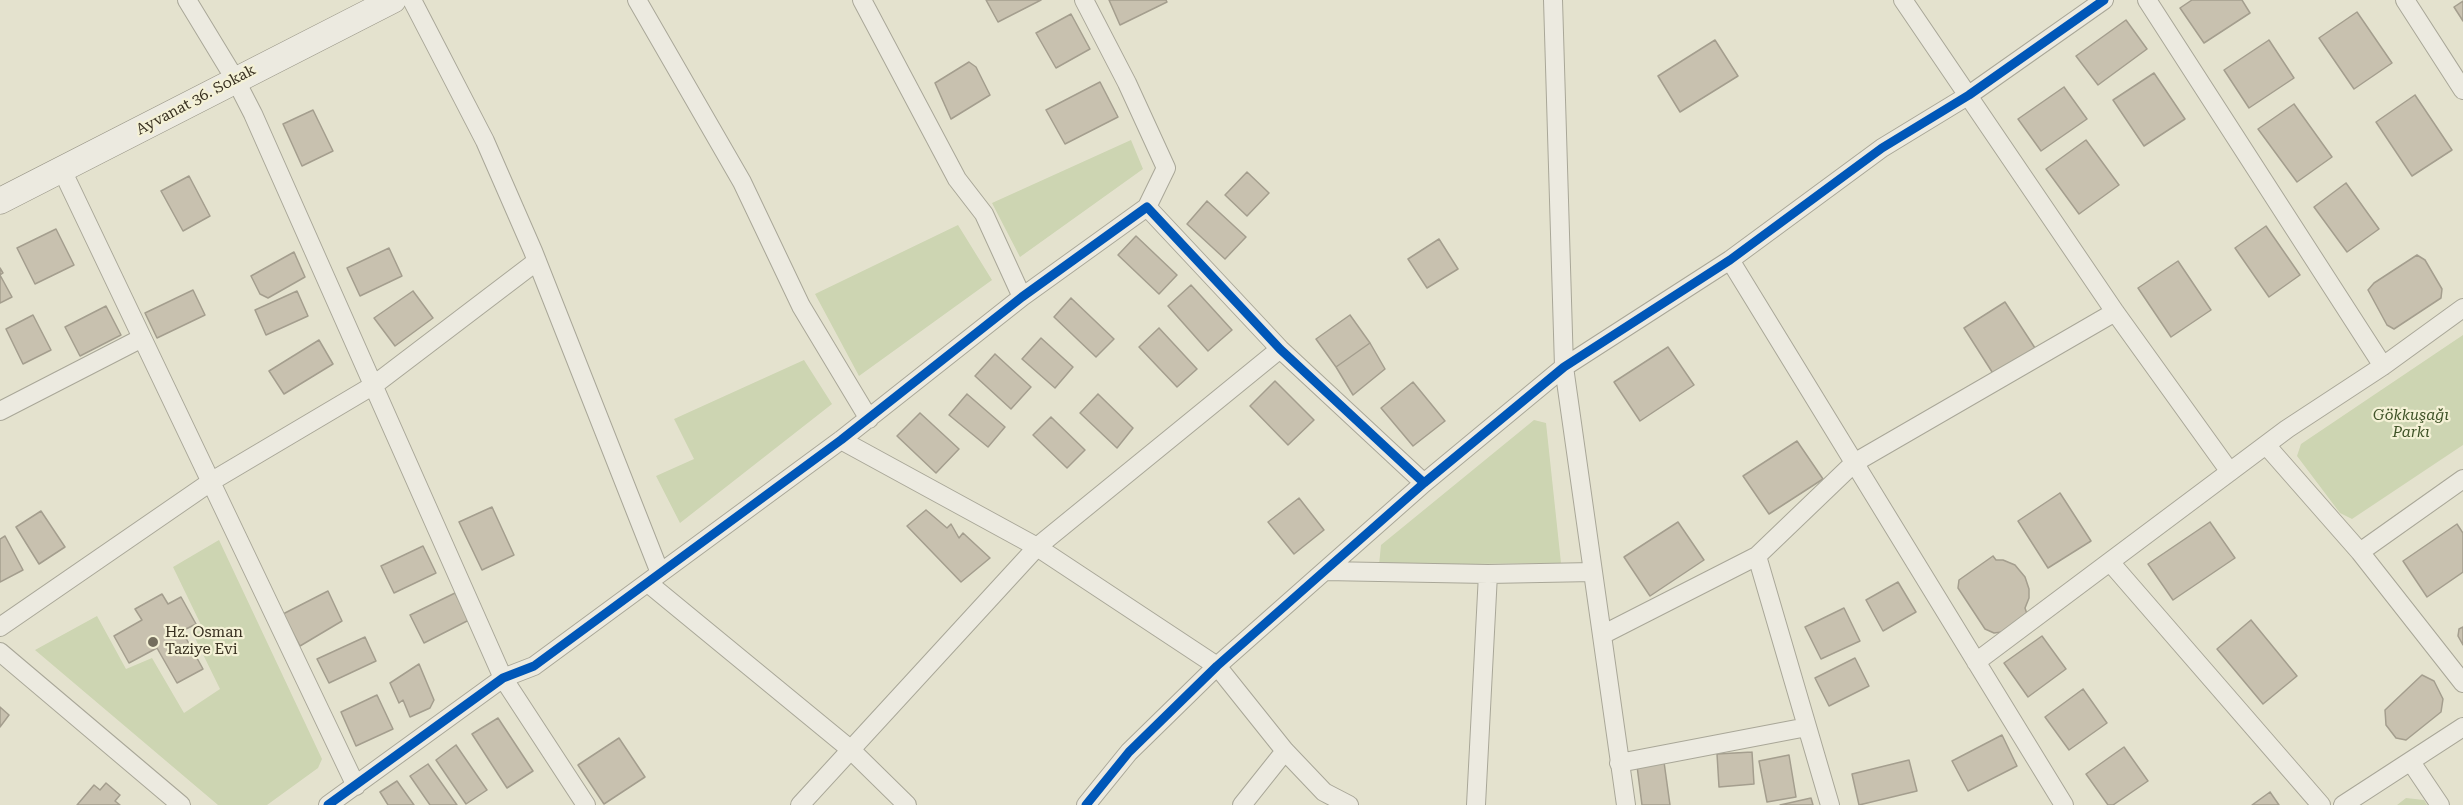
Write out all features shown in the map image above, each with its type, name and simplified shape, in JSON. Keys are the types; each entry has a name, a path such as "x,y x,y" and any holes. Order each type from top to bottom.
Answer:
{"street":[{"path":"187,0 236,79 503,678 586,805"},
{"name":"Ayvanat 36. Sokak","path":"0,201 393,0"},
{"path":"412,0 485,141 537,261 654,578 850,749 907,805"},
{"path":"638,0 742,182 801,306 870,418"},
{"path":"862,0 957,179 984,214 1022,297"},
{"path":"328,805 503,678 534,666 842,440 1022,297 1147,207 1166,168 1127,83 1084,0"},
{"path":"1553,0 1564,367 1626,805"},
{"path":"1903,0 2115,312 2230,472"},
{"path":"1086,805 1130,752 1217,666 1424,483 1564,367 1730,260 1882,148 1969,95 2104,0"},
{"path":"2147,0 2383,366"},
{"path":"2405,0 2463,90"},
{"path":"62,170 356,786"},
{"path":"1147,207 1280,349 1424,483"},
{"path":"1730,260 2064,805"},
{"path":"0,627 212,482 374,385 537,261"},
{"path":"1976,662 2266,445 2383,366 2463,308"},
{"path":"1602,635 1757,556 1854,463 2115,312"},
{"path":"0,411 142,338"},
{"path":"800,805 1037,547 1280,349"},
{"path":"842,440 1037,547 1217,666 1322,798 1349,805"},
{"path":"2266,445 2361,552 2463,683"},
{"path":"2361,552 2463,479"},
{"path":"1757,556 1830,805"},
{"path":"2110,562 2321,805"},
{"path":"1325,571 1488,574 1593,572"},
{"path":"1476,805 1488,574"},
{"path":"0,652 181,805"},
{"path":"1619,763 1807,727"},
{"path":"2343,805 2463,727"},
{"path":"1242,805 1285,751"},
{"path":"2411,762 2440,805"}],"green space":[{"path":"1131,140 1143,169 1020,257 992,203"},
{"path":"958,225 992,280 859,376 815,294"},
{"name":"Gökkuşağı Parkı","path":"2463,335 2463,445 2352,519 2340,513 2297,456 2301,444"},
{"path":"804,360 832,404 680,523 656,476 694,459 674,419"},
{"path":"1534,420 1546,423 1561,563 1379,565 1381,545"},
{"path":"219,540 322,759 318,768 267,805 218,805 35,650 97,616 126,669 152,658 184,713 220,689 193,634 203,629 173,567"},
{"path":"2406,798 2424,800 2427,805 2397,805"}],"building":[{"path":"986,0 1041,0 998,22"},
{"path":"1109,0 1166,0 1167,2 1120,25"},
{"path":"2192,0 2242,0 2250,13 2204,43 2180,8"},
{"path":"2463,1 2463,21 2454,7"},
{"path":"2357,12 2392,63 2354,89 2319,38"},
{"path":"1071,14 1090,49 1056,68 1036,33"},
{"path":"2126,20 2147,49 2098,85 2076,56"},
{"path":"1715,40 1738,76 1680,112 1658,76"},
{"path":"2269,40 2294,78 2249,108 2224,70"},
{"path":"969,62 976,67 990,95 951,119 935,83"},
{"path":"2154,73 2185,119 2144,146 2113,100"},
{"path":"1100,82 1118,117 1065,144 1046,110"},
{"path":"2064,87 2087,119 2041,151 2018,119"},
{"path":"2415,95 2452,150 2412,176 2376,122"},
{"path":"2294,104 2332,157 2297,182 2258,129"},
{"path":"313,110 333,151 302,166 283,124"},
{"path":"2086,140 2119,185 2079,214 2046,169"},
{"path":"1247,172 1269,193 1247,216 1225,195"},
{"path":"189,176 210,216 183,231 161,191"},
{"path":"2346,183 2379,229 2347,252 2314,207"},
{"path":"1207,201 1246,237 1225,259 1187,224"},
{"path":"2266,226 2300,275 2269,297 2235,248"},
{"path":"56,229 74,265 35,284 17,248"},
{"path":"1136,236 1177,275 1159,294 1118,255"},
{"path":"1439,239 1458,269 1427,288 1408,259"},
{"path":"389,248 402,276 360,296 347,268"},
{"path":"294,252 305,277 268,298 260,294 251,276"},
{"path":"2417,255 2425,260 2442,289 2441,298 2394,329 2387,325 2368,290 2374,283"},
{"path":"2178,261 2211,310 2171,337 2138,288"},
{"path":"0,275 12,297 0,303"},
{"path":"1191,285 1232,330 1208,351 1168,306"},
{"path":"193,290 205,315 157,338 145,313"},
{"path":"297,291 308,316 266,335 255,310"},
{"path":"413,291 433,318 395,346 374,318"},
{"path":"1071,298 1114,339 1096,357 1054,317"},
{"path":"2005,302 2035,348 1994,375 1964,328"},
{"path":"106,306 121,335 80,356 65,327"},
{"path":"33,315 51,350 23,364 6,329"},
{"path":"1350,315 1370,343 1336,367 1316,339"},
{"path":"1159,328 1197,369 1177,387 1139,347"},
{"path":"1041,338 1073,367 1055,388 1022,359"},
{"path":"319,340 333,364 284,394 269,371"},
{"path":"1370,343 1385,369 1353,395 1336,367"},
{"path":"1668,347 1694,385 1640,421 1614,382"},
{"path":"995,354 1031,387 1011,409 975,376"},
{"path":"1275,381 1314,420 1288,445 1250,406"},
{"path":"1413,382 1445,421 1413,446 1381,408"},
{"path":"967,394 1005,427 988,447 949,415"},
{"path":"1098,394 1133,428 1117,448 1080,413"},
{"path":"920,413 959,449 936,473 897,436"},
{"path":"1051,417 1085,450 1067,468 1033,435"},
{"path":"1797,441 1823,479 1769,514 1743,476"},
{"path":"2060,493 2091,541 2048,568 2018,521"},
{"path":"1299,498 1324,530 1294,554 1268,522"},
{"path":"492,507 514,555 482,570 459,522"},
{"path":"926,510 947,528 951,524 959,538 963,533 990,558 961,582 907,526"},
{"path":"41,511 65,547 39,564 16,527"},
{"path":"1678,522 1704,560 1650,596 1624,557"},
{"path":"2210,522 2235,558 2173,600 2148,564"},
{"path":"2457,524 2463,533 2463,572 2427,597 2403,561"},
{"path":"5,536 23,570 0,582 0,539"},
{"path":"423,546 436,573 394,593 381,566"},
{"path":"1993,556 1996,560 2015,565 2025,577 2029,589 2029,598 2025,608 2027,614 2002,632 1994,633 1985,629 1958,588 1959,580"},
{"path":"1898,582 1916,612 1883,631 1866,600"},
{"path":"328,591 342,621 300,646 283,614"},
{"path":"455,593 469,620 424,643 410,615"},
{"name":"Hz. Osman Taziye Evi","path":"162,594 168,604 181,597 196,624 182,631 203,669 177,683 157,648 129,663 114,636 142,620 135,609"},
{"path":"1844,608 1860,641 1821,659 1805,627"},
{"path":"2251,620 2297,676 2263,704 2217,649"},
{"path":"2463,627 2463,645 2458,636 2459,629"},
{"path":"2042,636 2066,669 2028,697 2004,663"},
{"path":"365,637 376,661 329,683 317,659"},
{"path":"1855,658 1869,686 1829,706 1815,678"},
{"path":"419,664 434,700 430,708 410,717 403,700 399,703 390,683"},
{"path":"2422,675 2434,681 2443,699 2441,712 2406,740 2396,738 2386,725 2385,710"},
{"path":"2083,689 2107,723 2069,750 2045,717"},
{"path":"377,695 393,729 356,746 341,712"},
{"path":"0,707 9,715 0,727"},
{"path":"498,718 533,771 507,788 472,734"},
{"path":"2002,735 2017,766 1968,791 1952,761"},
{"path":"619,738 645,777 604,804 578,765"},
{"path":"456,745 487,790 466,804 436,760"},
{"path":"2124,747 2148,781 2113,805 2108,805 2086,774"},
{"path":"1752,752 1754,784 1719,787 1717,754"},
{"path":"1789,755 1796,797 1767,802 1759,761"},
{"path":"1909,760 1917,791 1859,805 1852,774"},
{"path":"1664,762 1670,805 1642,805 1637,766"},
{"path":"428,764 457,805 430,805 410,776"},
{"path":"397,781 414,805 388,805 380,792"},
{"path":"106,783 120,795 115,801 120,805 77,805 94,785 100,790"},
{"path":"2270,792 2279,805 2252,805"},
{"path":"1811,798 1813,805 1780,805"}],"cycle path":[{"path":"1086,805 1129,752 1217,666 1424,483 1564,367 1730,260 1882,148 1969,95 2104,0"},
{"path":"328,805 503,678 534,666 841,440 1022,297 1147,207 1280,349 1424,483"}],"place":[{"name":"Hz. Osman Taziye Evi","path":"153,642"}]}
